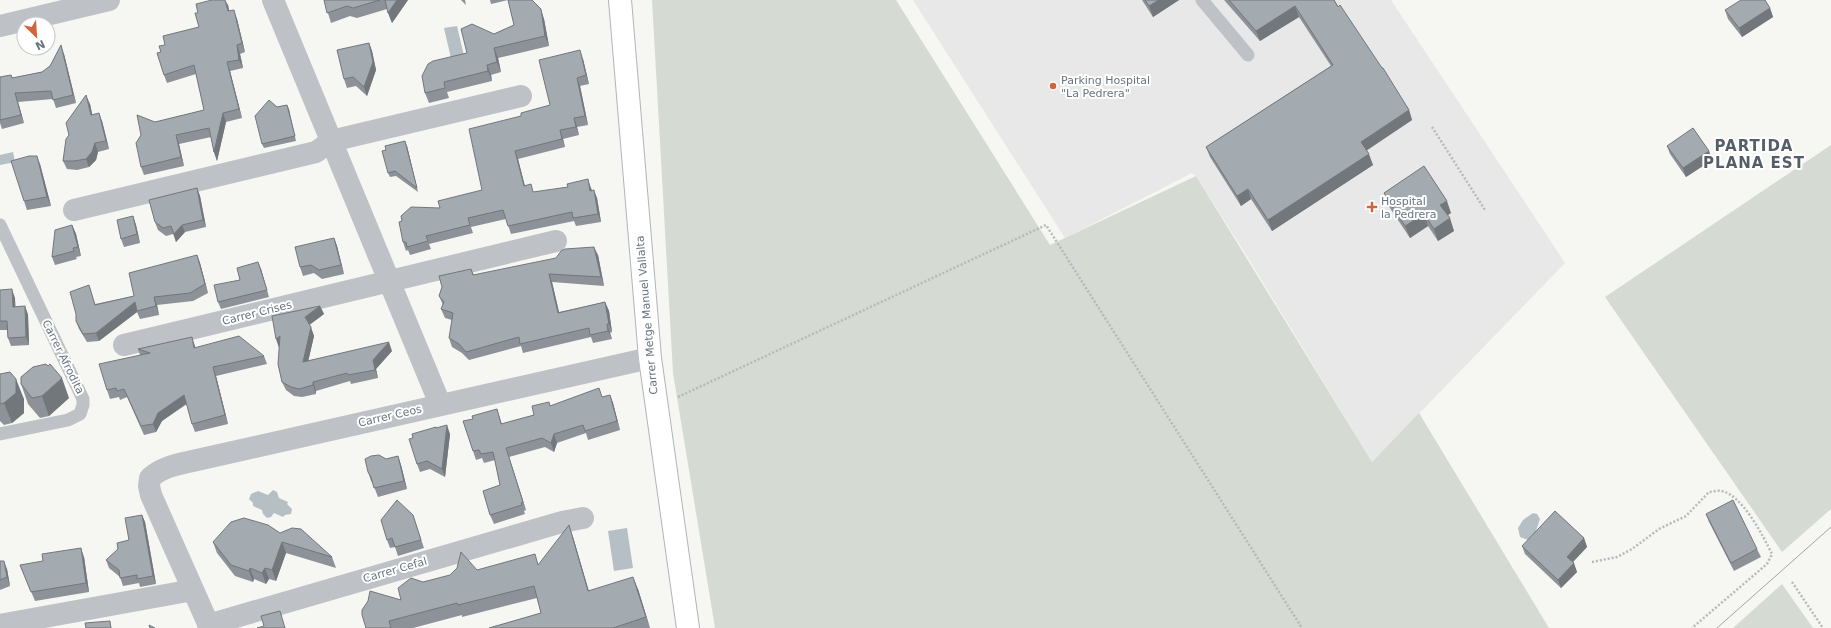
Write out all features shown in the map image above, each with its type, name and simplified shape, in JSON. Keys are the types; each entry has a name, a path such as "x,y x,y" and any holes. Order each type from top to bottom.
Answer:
{"street":[{"path":"0,26 109,0"},
{"path":"273,0 440,404"},
{"name":"Carrer Metge Manuel Vallalta","path":"620,0 650,358 688,628"},
{"path":"74,210 316,152 331,141 521,96"},
{"name":"Carrer Crises","path":"124,345 556,241"},
{"name":"Carrer Ceos","path":"151,495 149,486 150,478 159,471 168,467 440,404 650,358"},
{"name":"Carrer Cefal","path":"151,495 209,626 562,522 583,518"},
{"path":"0,625 193,590"}],"lane":[{"path":"1202,0 1248,55"},
{"name":"Carrer Afrodita","path":"0,225 83,399 83,405 80,414 75,418 0,434"}],"path":[{"path":"1432,127 1485,210"},
{"path":"656,407 1046,225 1302,628"},
{"path":"1592,562 1617,557 1632,549 1659,529 1686,516 1709,492 1722,491 1730,495 1741,503 1772,554 1767,564 1692,628"},
{"path":"1792,582 1823,628"}],"shaded area":[{"path":"652,0 896,0 1050,245 1196,176 1372,462 1419,413 1549,628 715,628 673,373"},
{"name":"Hospital la Pedrera","path":"913,0 1391,0 1565,263 1372,462 1250,261 1196,176 1192,173 1065,238"},
{"path":"457,26 469,77 456,80 444,28"},
{"path":"1831,145 1831,509 1782,552 1605,297"},
{"path":"13,152 15,162 0,165 0,155"},
{"path":"273,490 277,492 279,498 288,502 287,504 292,509 291,514 283,517 274,513 271,517 267,518 263,514 262,510 253,506 253,503 249,499 251,494 258,491 268,495"},
{"path":"1533,513 1537,514 1540,519 1534,537 1528,540 1520,537 1518,528 1523,520"},
{"path":"627,528 633,568 614,571 608,531"},
{"path":"1782,584 1813,628 1733,628"}],"building":[{"path":"212,0 225,0 228,11 234,10 242,43 237,45 239,60 227,62 239,109 223,113 214,152 209,128 176,135 181,157 141,167 136,143 141,135 137,115 155,122 204,110 194,65 164,75 157,53 161,52 159,46 165,45 163,36 199,27 195,13 198,13 196,4"},
{"path":"324,0 380,0 353,8 347,6 327,13"},
{"path":"385,0 397,0 388,13"},
{"path":"508,0 532,0 541,9 545,36 494,48 497,62 487,65 488,71 444,82 445,88 425,93 422,76 428,64 433,61 467,53 461,29 472,24 494,34 514,25"},
{"path":"1145,0 1159,0 1149,6"},
{"path":"1229,0 1334,0 1338,7 1340,5 1383,68 1409,110 1361,142 1369,154 1268,220 1248,189 1237,196 1206,147 1333,65 1295,6 1256,31"},
{"path":"1741,0 1765,0 1770,8 1739,28 1725,10"},
{"path":"369,43 373,62 364,87 353,77 344,79 337,50"},
{"path":"61,45 73,95 53,100 51,91 15,93 21,115 0,120 0,77 11,75 12,78 42,72 50,66"},
{"path":"580,50 586,75 577,78 585,116 574,118 576,127 560,130 562,139 515,151 524,186 531,184 533,192 568,187 567,184 588,179 590,191 594,190 598,214 573,218 572,212 508,226 503,210 468,218 470,225 426,236 428,241 407,247 406,242 403,242 399,222 402,221 401,216 411,207 440,208 438,201 482,190 469,129 521,116 521,113 550,105 539,60"},
{"path":"86,95 91,115 99,113 106,141 95,143 92,152 86,159 63,161 66,139 69,135 66,123"},
{"path":"269,100 277,107 287,105 295,136 262,144 255,116"},
{"path":"1693,128 1709,151 1683,168 1667,146"},
{"path":"405,141 417,188 395,171 388,173 382,151 386,150 385,146"},
{"path":"29,156 37,156 47,197 24,201 11,161"},
{"path":"1424,166 1447,201 1440,205 1450,218 1434,229 1424,214 1405,226 1384,193"},
{"path":"197,188 203,220 182,225 174,234 171,226 163,228 155,222 149,200"},
{"path":"133,216 137,234 121,239 117,220"},
{"path":"72,225 78,247 73,248 74,251 52,257 55,230"},
{"path":"334,238 341,265 319,270 311,265 300,267 295,247"},
{"path":"594,247 601,277 549,274 558,313 605,302 609,324 607,324 608,331 590,335 589,328 520,344 519,337 466,352 459,344 449,338 453,313 441,309 444,302 439,296 442,287 439,276 471,269 473,275 556,258 561,251 565,249"},
{"path":"197,255 205,284 190,293 154,297 156,306 137,311 135,302 96,333 83,334 76,321 76,314 70,292 89,285 95,305 134,296 129,273"},
{"path":"258,262 267,290 218,302 214,285 240,280 237,268"},
{"path":"12,289 13,307 25,306 26,337 8,338 7,321 0,321 0,290"},
{"path":"320,306 305,317 311,327 303,362 389,342 373,360 375,370 348,375 347,373 313,382 313,385 299,389 291,387 282,382 278,364 280,336 276,339 272,316"},
{"path":"239,336 264,356 213,367 225,415 192,424 184,395 158,413 153,424 141,426 124,389 117,391 116,388 107,390 99,364 150,353 138,349 192,337 194,348"},
{"path":"46,364 48,366 50,364 62,378 42,396 32,398 21,384 21,377 33,367"},
{"path":"10,372 16,379 16,393 4,403 0,404 0,374"},
{"path":"599,388 602,397 610,395 617,421 585,431 583,425 554,434 551,443 542,438 506,448 523,502 521,503 522,505 490,515 483,491 500,485 493,452 481,454 479,450 473,451 463,421 473,419 472,416 497,409 501,424 534,415 532,406 549,402 550,406"},
{"path":"447,425 442,469 427,461 417,464 409,439 413,438 412,434"},
{"path":"379,455 386,459 398,456 404,481 374,488 365,459 371,456"},
{"path":"397,500 413,515 421,540 395,547 392,538 387,540 381,520"},
{"path":"1733,500 1757,549 1731,563 1706,514"},
{"path":"1555,511 1584,538 1567,557 1574,563 1558,580 1522,546"},
{"path":"142,515 153,576 137,579 137,575 120,578 119,570 106,560 118,549 117,543 129,540 125,518"},
{"path":"244,518 268,525 280,533 292,528 301,529 332,557 282,542 272,570 265,568 262,573 250,568 249,571 231,565 213,542 231,522"},
{"path":"569,525 588,591 633,577 646,617 613,628 489,628 541,613 534,586 458,605 457,603 389,621 391,628 366,628 362,610 368,601 370,591 401,600 398,588 411,578 423,582 450,575 457,568 461,552 477,570 535,554 538,565"},
{"path":"81,548 86,583 31,592 20,565 43,561 42,554"},
{"path":"0,561 4,561 7,577 0,580"},
{"path":"280,611 285,628 257,628 264,626 261,616"},
{"path":"110,621 111,628 86,628 85,623"}],"tram line":[{"path":"1717,628 1831,527"}],"place":[{"name":"Parking Hospital \"La Pedrera\"","path":"1053,86"},
{"name":"Hospital la Pedrera","path":"1372,207"}],"district":[{"name":"PARTIDA PLANA EST","path":"1754,154"}]}
